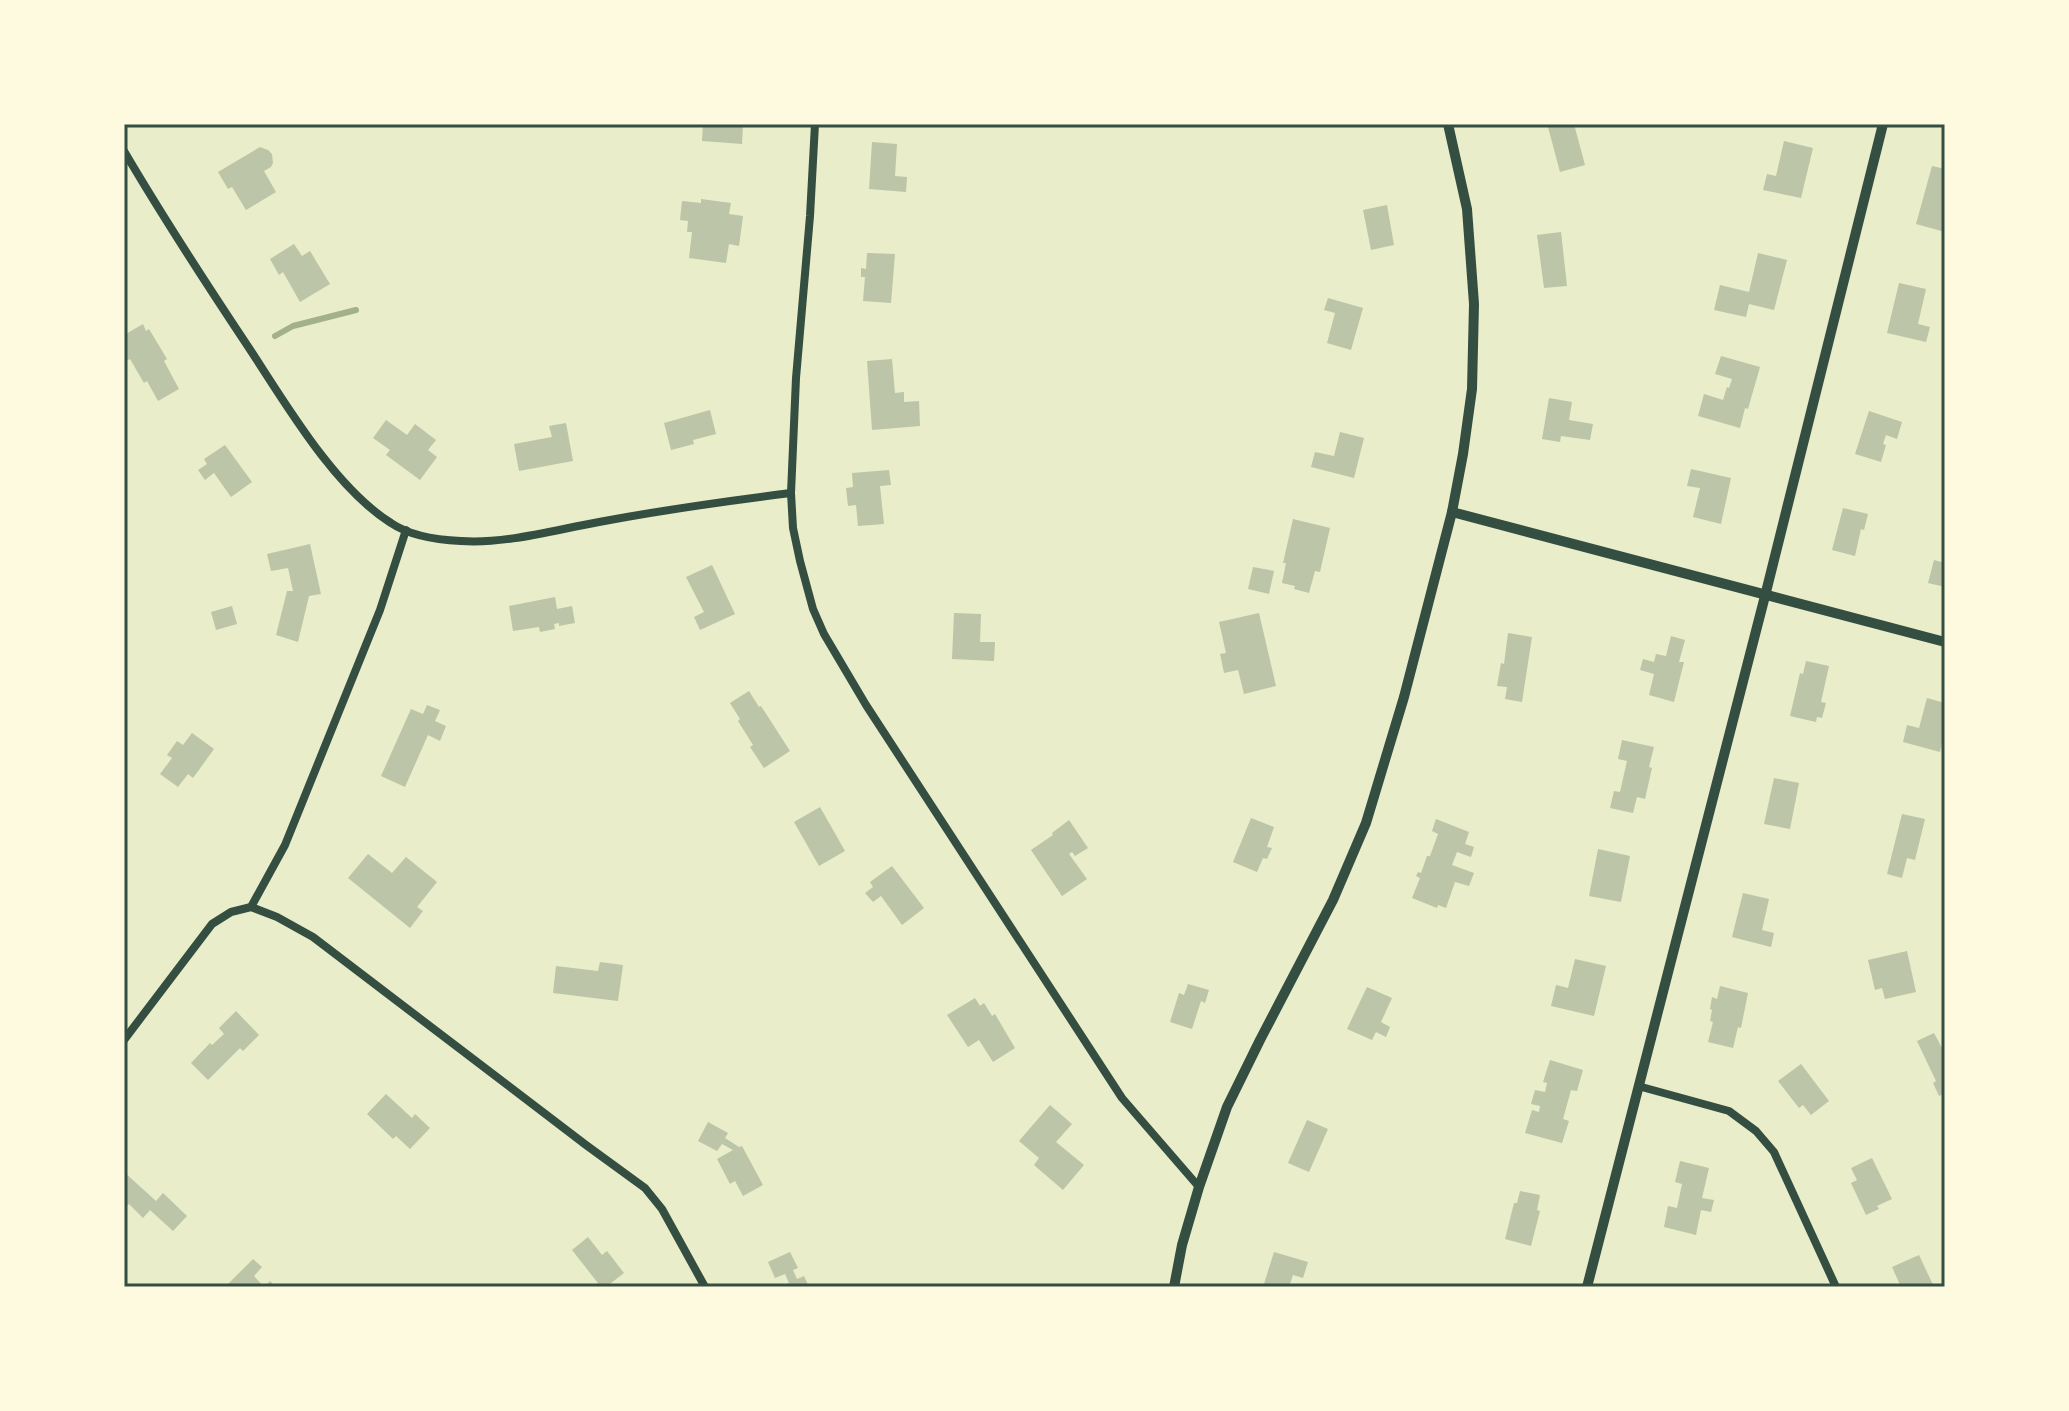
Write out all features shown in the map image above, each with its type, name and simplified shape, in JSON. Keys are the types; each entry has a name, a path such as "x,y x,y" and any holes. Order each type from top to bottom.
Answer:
{"street":[{"path":"815,124 796,378 791,493 793,528 813,609 824,634 866,705 1122,1098 1199,1187"},
{"path":"1174,1287 1182,1245 1199,1187 1227,1107 1333,900 1366,823 1404,697 1452,512 1472,389 1474,304 1467,209 1448,124"},
{"path":"1587,1287 1883,124"},
{"path":"124,151 159,212 334,471 393,525 431,537 462,541 497,540 674,508 791,493"},
{"path":"1452,512 1945,642"},
{"path":"251,907 285,845 380,610 406,530"},
{"path":"124,1040 212,924 231,912 251,907 277,917 313,937 645,1188 662,1209 705,1287"},
{"path":"1638,1086 1729,1111 1756,1131 1774,1152 1836,1287"}],"building":[{"path":"703,124 743,124 742,144 702,141"},
{"path":"1574,124 1585,165 1560,172 1548,127"},
{"path":"1784,141 1813,148 1801,198 1763,190 1767,174 1776,176"},
{"path":"872,142 897,144 895,176 907,177 906,192 869,189"},
{"path":"260,147 272,154 273,163 264,171 276,192 246,210 218,172"},
{"path":"1932,166 1945,169 1945,232 1916,224"},
{"path":"701,199 731,203 729,214 743,216 739,246 729,244 726,263 689,258 692,232 687,232 688,221 680,220 682,201 701,203"},
{"path":"1387,205 1394,245 1371,250 1363,210"},
{"path":"1561,232 1567,286 1544,288 1537,235"},
{"path":"294,244 302,256 310,251 330,284 300,302 283,272 279,275 270,259"},
{"path":"867,253 895,254 891,303 863,301 865,277 861,277 861,268 866,269"},
{"path":"1758,253 1787,260 1774,310 1749,304 1746,317 1714,310 1720,285 1749,292"},
{"path":"1899,283 1926,289 1918,324 1930,327 1926,342 1887,333"},
{"path":"1328,298 1363,308 1351,350 1327,343 1335,313 1324,310"},
{"path":"143,324 167,359 164,361 179,389 158,401 130,359 124,362 124,335"},
{"path":"1721,356 1760,367 1740,428 1698,416 1704,394 1723,400 1729,388 1732,379 1715,374"},
{"path":"892,359 895,393 904,392 904,402 919,401 920,426 872,430 867,361"},
{"path":"1549,398 1572,402 1569,420 1593,424 1590,440 1561,436 1560,442 1542,439"},
{"path":"710,410 716,434 671,450 664,423"},
{"path":"1869,411 1902,422 1897,439 1886,435 1881,462 1855,454"},
{"path":"386,420 407,435 415,424 436,440 428,450 437,457 420,480 386,455 390,450 373,438"},
{"path":"566,423 573,461 519,471 514,444 552,437 549,426"},
{"path":"1340,432 1364,438 1354,478 1311,467 1315,452 1334,456"},
{"path":"225,445 252,482 231,497 214,473 205,480 198,470 207,464 204,459"},
{"path":"1691,469 1731,478 1721,524 1693,517 1700,488 1687,486"},
{"path":"889,470 891,485 880,486 884,524 858,526 856,505 848,506 846,488 853,487 852,473"},
{"path":"1843,508 1868,514 1855,556 1832,550"},
{"path":"1293,519 1330,528 1320,572 1315,571 1309,593 1282,583 1286,563 1283,563"},
{"path":"310,544 321,594 309,596 298,642 276,635 287,591 293,591 288,568 271,571 267,554"},
{"path":"1934,560 1945,563 1945,587 1928,583"},
{"path":"712,565 735,614 700,630 694,617 704,612 686,577"},
{"path":"1253,567 1274,571 1269,594 1248,589"},
{"path":"555,597 557,609 572,606 575,623 554,624 555,629 540,632 539,627 513,631 509,606"},
{"path":"232,606 237,624 216,630 211,612"},
{"path":"954,613 981,614 980,642 995,642 994,661 952,659"},
{"path":"1259,613 1276,686 1244,694 1238,670 1224,673 1220,654 1226,653 1219,622"},
{"path":"1508,633 1532,637 1522,702 1505,699 1507,687 1497,686"},
{"path":"1671,636 1685,640 1679,662 1684,662 1674,702 1649,695 1654,674 1640,670 1643,659 1654,662 1656,654 1666,656"},
{"path":"1806,661 1829,666 1821,702 1826,703 1822,718 1817,717 1816,722 1790,716 1800,673 1803,674"},
{"path":"749,691 790,751 764,768 750,747 753,745 730,703"},
{"path":"1927,698 1945,703 1945,731 1940,752 1903,742 1907,725 1919,728"},
{"path":"427,705 440,710 435,721 446,726 440,741 428,735 405,787 381,776 411,709 423,714"},
{"path":"192,733 214,749 193,778 188,774 178,787 160,774 172,758 167,755 177,741 183,745"},
{"path":"1622,740 1654,747 1645,799 1637,797 1633,813 1610,808 1614,791 1620,792 1627,761 1618,759"},
{"path":"1774,778 1799,783 1790,829 1764,824"},
{"path":"820,807 845,851 819,866 794,822"},
{"path":"1902,814 1925,819 1915,860 1907,858 1902,878 1887,874"},
{"path":"1251,818 1274,827 1267,847 1272,848 1257,872 1233,862"},
{"path":"1436,819 1469,832 1465,844 1474,847 1471,857 1457,852 1452,865 1474,873 1469,886 1455,882 1446,908 1438,905 1437,908 1412,898 1420,878 1416,876 1418,872 1421,873 1427,856 1430,856 1438,834 1432,831"},
{"path":"1069,820 1088,848 1075,856 1072,852 1069,854 1087,879 1062,896 1031,850"},
{"path":"1598,849 1630,856 1621,902 1589,896"},
{"path":"368,854 392,873 406,857 437,882 417,907 423,911 410,928 348,878"},
{"path":"892,866 924,908 902,925 881,896 873,902 865,893 873,887 870,882"},
{"path":"1743,893 1769,899 1762,930 1774,933 1771,947 1732,937"},
{"path":"1907,951 1916,992 1885,999 1882,988 1875,990 1868,960"},
{"path":"1575,959 1606,966 1594,1016 1551,1006 1556,985 1568,988"},
{"path":"600,962 623,965 618,1001 553,993 556,966 598,971"},
{"path":"1188,984 1209,990 1205,1003 1201,1001 1192,1029 1170,1022 1179,993 1184,995"},
{"path":"1720,986 1748,993 1741,1028 1738,1027 1733,1048 1708,1042 1713,1022 1710,1021 1712,997 1717,999"},
{"path":"1367,987 1392,998 1381,1022 1390,1027 1386,1037 1376,1032 1372,1040 1347,1029"},
{"path":"975,998 980,1006 984,1003 992,1016 995,1014 1015,1048 993,1062 979,1040 968,1047 947,1015"},
{"path":"236,1011 259,1035 243,1051 240,1048 208,1080 191,1063 210,1043 212,1045 224,1034 219,1028"},
{"path":"1934,1033 1942,1048 1945,1046 1945,1093 1939,1096 1933,1083 1936,1081 1917,1041"},
{"path":"1550,1060 1583,1070 1577,1091 1571,1090 1563,1119 1569,1121 1562,1143 1525,1133 1532,1110 1539,1112 1540,1106 1531,1104 1535,1090 1545,1092 1547,1083 1543,1082"},
{"path":"1801,1064 1829,1101 1811,1115 1803,1105 1799,1108 1778,1081"},
{"path":"386,1094 412,1118 415,1114 430,1128 410,1149 396,1136 393,1139 367,1114"},
{"path":"1050,1105 1072,1124 1056,1142 1084,1165 1063,1190 1034,1165 1039,1158 1019,1141"},
{"path":"1307,1120 1328,1129 1309,1172 1288,1163"},
{"path":"708,1122 728,1133 725,1138 742,1146 763,1185 743,1196 735,1181 730,1184 717,1159 733,1150 722,1144 717,1151 698,1141"},
{"path":"1872,1158 1892,1199 1866,1215 1851,1183 1857,1180 1851,1168"},
{"path":"1680,1161 1709,1168 1702,1198 1714,1200 1711,1212 1701,1210 1696,1235 1664,1227 1668,1206 1677,1208 1682,1184 1675,1182"},
{"path":"124,1172 156,1201 163,1193 187,1216 173,1231 150,1210 143,1218 129,1204 124,1209"},
{"path":"1520,1191 1540,1195 1537,1210 1540,1211 1531,1246 1505,1239"},
{"path":"588,1237 602,1255 607,1251 624,1273 606,1287 601,1287 572,1250"},
{"path":"790,1252 798,1268 793,1270 797,1279 804,1276 809,1287 780,1287 789,1283 785,1274 775,1278 768,1262"},
{"path":"1274,1252 1308,1262 1303,1278 1293,1275 1289,1287 1263,1287"},
{"path":"1919,1255 1934,1287 1901,1287 1892,1267"},
{"path":"253,1259 262,1267 254,1276 264,1287 225,1287"}],"waterway":[{"path":"275,336 293,326 356,310"}]}
